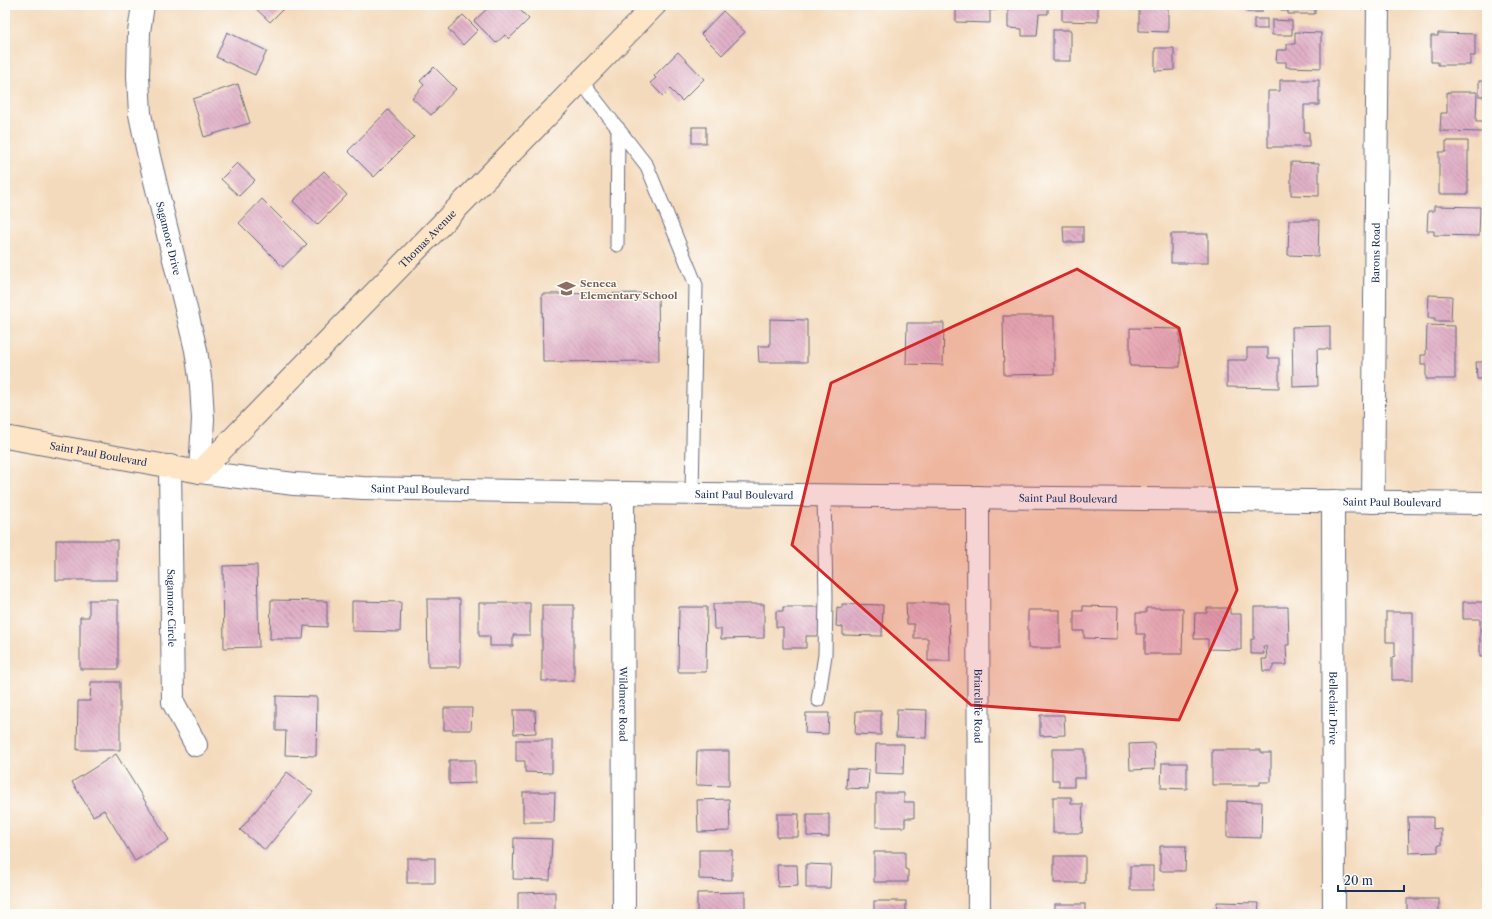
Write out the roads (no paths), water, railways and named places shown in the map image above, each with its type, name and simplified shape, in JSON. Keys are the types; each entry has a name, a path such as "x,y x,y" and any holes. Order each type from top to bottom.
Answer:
{"main road":[{"name":"Thomas Avenue","path":"200,472 655,5"},
{"name":"Saint Paul Boulevard","path":"5,437 200,472"}],"street":[{"name":"Sagamore Drive","path":"143,5 139,32 138,76 140,114 146,148 196,350 201,385 203,419 200,472"},
{"name":"Barons Road","path":"1373,502 1378,5"},
{"name":"Sagamore Circle","path":"170,466 173,702 196,744"},
{"name":"Saint Paul Boulevard","path":"200,472 294,484 363,488 824,496 1487,503"},
{"name":"Wildmere Road","path":"623,493 624,914"},
{"name":"Briarcliffe Road","path":"978,497 979,914"},
{"name":"Belleclair Drive","path":"1334,502 1334,914"}],"lane":[{"path":"581,81 647,166 696,285 692,494"},
{"path":"617,245 618,128"},
{"path":"818,700 825,655 826,597 824,496"}],"place":[{"name":"Seneca Elementary School","path":"567,289"}]}
